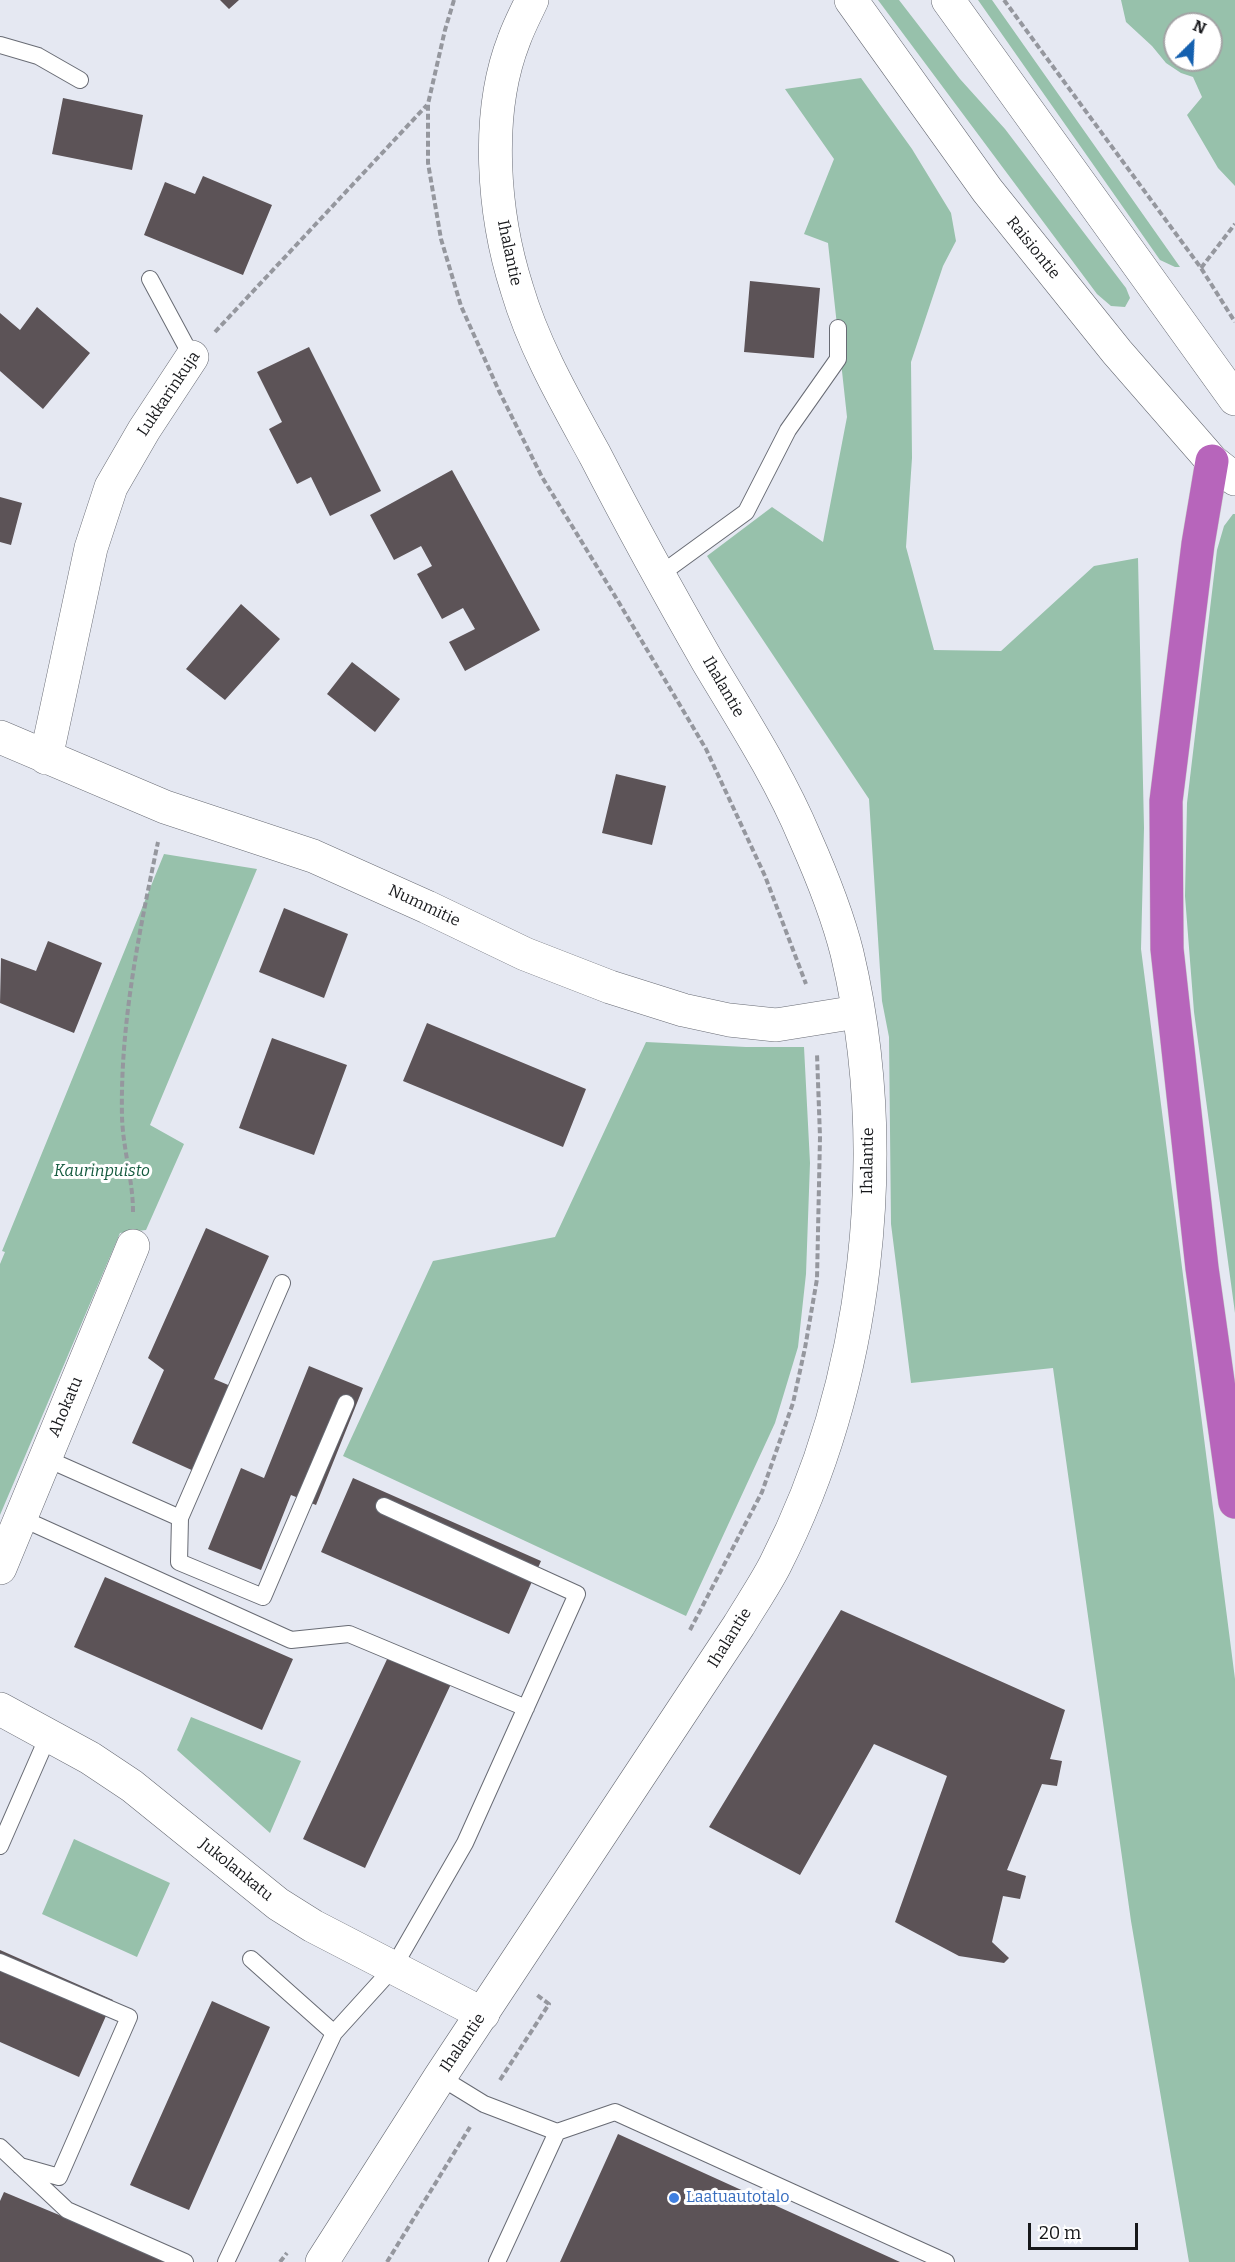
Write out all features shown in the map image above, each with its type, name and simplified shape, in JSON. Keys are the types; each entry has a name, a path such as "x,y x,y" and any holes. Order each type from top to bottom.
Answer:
{"highway":[{"path":"1223,470 1198,544 1166,801 1167,949 1202,1268 1235,1502"}],"street":[{"name":"Ihalantie","path":"322,2262 440,2077 739,1625 774,1566 804,1498 830,1425 848,1359 861,1290 867,1224 869,1141 867,1072 846,951 827,892 783,789 658,576 560,389 533,332 517,290 503,236 496,161 498,117 503,78 513,42 532,0"},
{"name":"Raisiontie","path":"851,0 987,190 1117,352 1223,470"},
{"path":"948,0 1235,399"},
{"name":"Lukkarinkuja","path":"46,758 91,548 111,487 144,430 192,357"},
{"name":"Nummitie","path":"0,737 165,807 313,856 525,954 610,987 682,1010 729,1020 776,1025 857,1012"},
{"name":"Ahokatu","path":"0,1568 133,1246"},
{"name":"Jukolankatu","path":"0,1709 49,1734 132,1786 278,1904 313,1926 483,2014"}],"lane":[{"path":"0,45 38,56 80,80"},
{"path":"150,279 192,357"},
{"path":"658,576 746,512 788,430 838,359 838,328"},
{"path":"282,1283 180,1518 179,1562 263,1597 346,1403"},
{"path":"45,1458 180,1518"},
{"path":"226,2262 334,2033 393,1968 465,1843 577,1594 384,1506"},
{"path":"21,1518 291,1640 349,1634 526,1708"},
{"path":"0,1846 49,1734"},
{"path":"251,1959 334,2033"},
{"path":"0,1962 129,2017 59,2177 20,2166"},
{"path":"440,2077 484,2104 557,2132 615,2112 946,2262"},
{"path":"497,2262 557,2132"},
{"path":"0,2147 67,2210 185,2262"}],"path":[{"path":"454,0 428,104 428,163 441,239 461,306 499,391 542,477 706,749 765,876 809,993 813,1019 818,1057 818,1279 805,1348 793,1403 762,1492 685,1640"},
{"path":"1004,0 1201,268 1235,322"},
{"name":"Lukkarinkuja","path":"192,357 428,104"},
{"path":"1201,268 1235,224"},
{"path":"133,1246 133,1196 122,1119 123,1047 135,951 165,807"},
{"path":"280,2262 287,2252"}],"green space":[{"path":"878,0 899,0 960,79 1005,129 1126,288 1130,298 1125,307 1111,306 1097,294"},
{"path":"978,0 992,0 1180,267 1160,260"},
{"path":"1121,0 1235,0 1235,186 1218,168 1187,115 1202,97 1193,77 1180,72 1223,72 1223,12 1163,12 1163,59 1126,22"},
{"path":"861,78 912,149 951,213 956,241 943,266 911,362 912,458 906,547 934,650 1001,651 1094,566 1138,558 1144,828 1141,949 1235,1679 1235,2262 1189,2262 1131,1921 1053,1368 911,1383 891,1224 889,1037 882,1001 869,799 707,556 772,507 823,542 847,417 828,243 804,234 834,159 785,89"},
{"path":"1235,514 1235,1313 1194,1012 1185,896 1187,803 1217,550 1224,526"},
{"name":"Kaurinpuisto","path":"164,854 257,869 150,1125 184,1144 146,1230 120,1233 0,1515 0,1264 5,1252 2,1251"},
{"path":"646,1042 746,1047 804,1047 810,1163 806,1274 798,1347 775,1423 686,1616 343,1456 433,1261 555,1237"},
{"path":"191,1717 301,1761 270,1833 177,1750"},
{"path":"74,1839 170,1883 137,1957 42,1914"}],"building":[{"path":"220,0 239,0 229,9"},
{"path":"63,98 143,115 132,170 52,154"},
{"path":"203,176 272,205 243,275 144,235 165,182 195,194"},
{"path":"750,281 820,288 814,358 744,352"},
{"path":"37,307 90,353 43,409 0,371 0,313 20,330"},
{"path":"309,347 381,491 330,516 311,477 297,484 269,429 282,422 257,372"},
{"path":"452,470 540,630 465,671 449,642 475,629 463,608 442,619 417,574 432,566 421,546 394,560 370,515"},
{"path":"0,497 22,503 11,545 0,542"},
{"path":"241,604 280,639 225,700 186,669"},
{"path":"352,662 400,699 375,732 327,694"},
{"path":"616,774 666,786 652,845 602,833"},
{"path":"284,908 348,934 324,998 259,972"},
{"path":"48,941 102,963 74,1033 0,1003 1,958 36,971"},
{"path":"427,1023 586,1089 563,1147 403,1081"},
{"path":"272,1038 347,1065 314,1155 239,1128"},
{"path":"206,1228 269,1256 214,1379 233,1387 196,1472 132,1443 164,1370 148,1358"},
{"path":"309,1366 363,1388 316,1505 291,1495 261,1570 208,1549 241,1468 264,1478"},
{"path":"353,1478 541,1561 509,1634 321,1552"},
{"path":"105,1577 293,1659 262,1730 74,1647"},
{"path":"841,1610 1065,1710 1050,1759 1062,1761 1057,1786 1042,1784 1007,1870 1026,1876 1020,1899 1003,1896 992,1942 1009,1958 1004,1963 959,1956 895,1922 947,1776 874,1744 800,1875 709,1827"},
{"path":"389,1655 451,1684 365,1868 303,1839"},
{"path":"0,1950 113,2000 79,2077 0,2042"},
{"path":"212,2001 270,2027 189,2210 130,2185"},
{"name":"Laatuautotalo","path":"618,2134 900,2262 560,2262"},
{"path":"4,2192 172,2262 0,2262 0,2201"}],"place":[{"name":"Laatuautotalo","path":"674,2198"}]}
